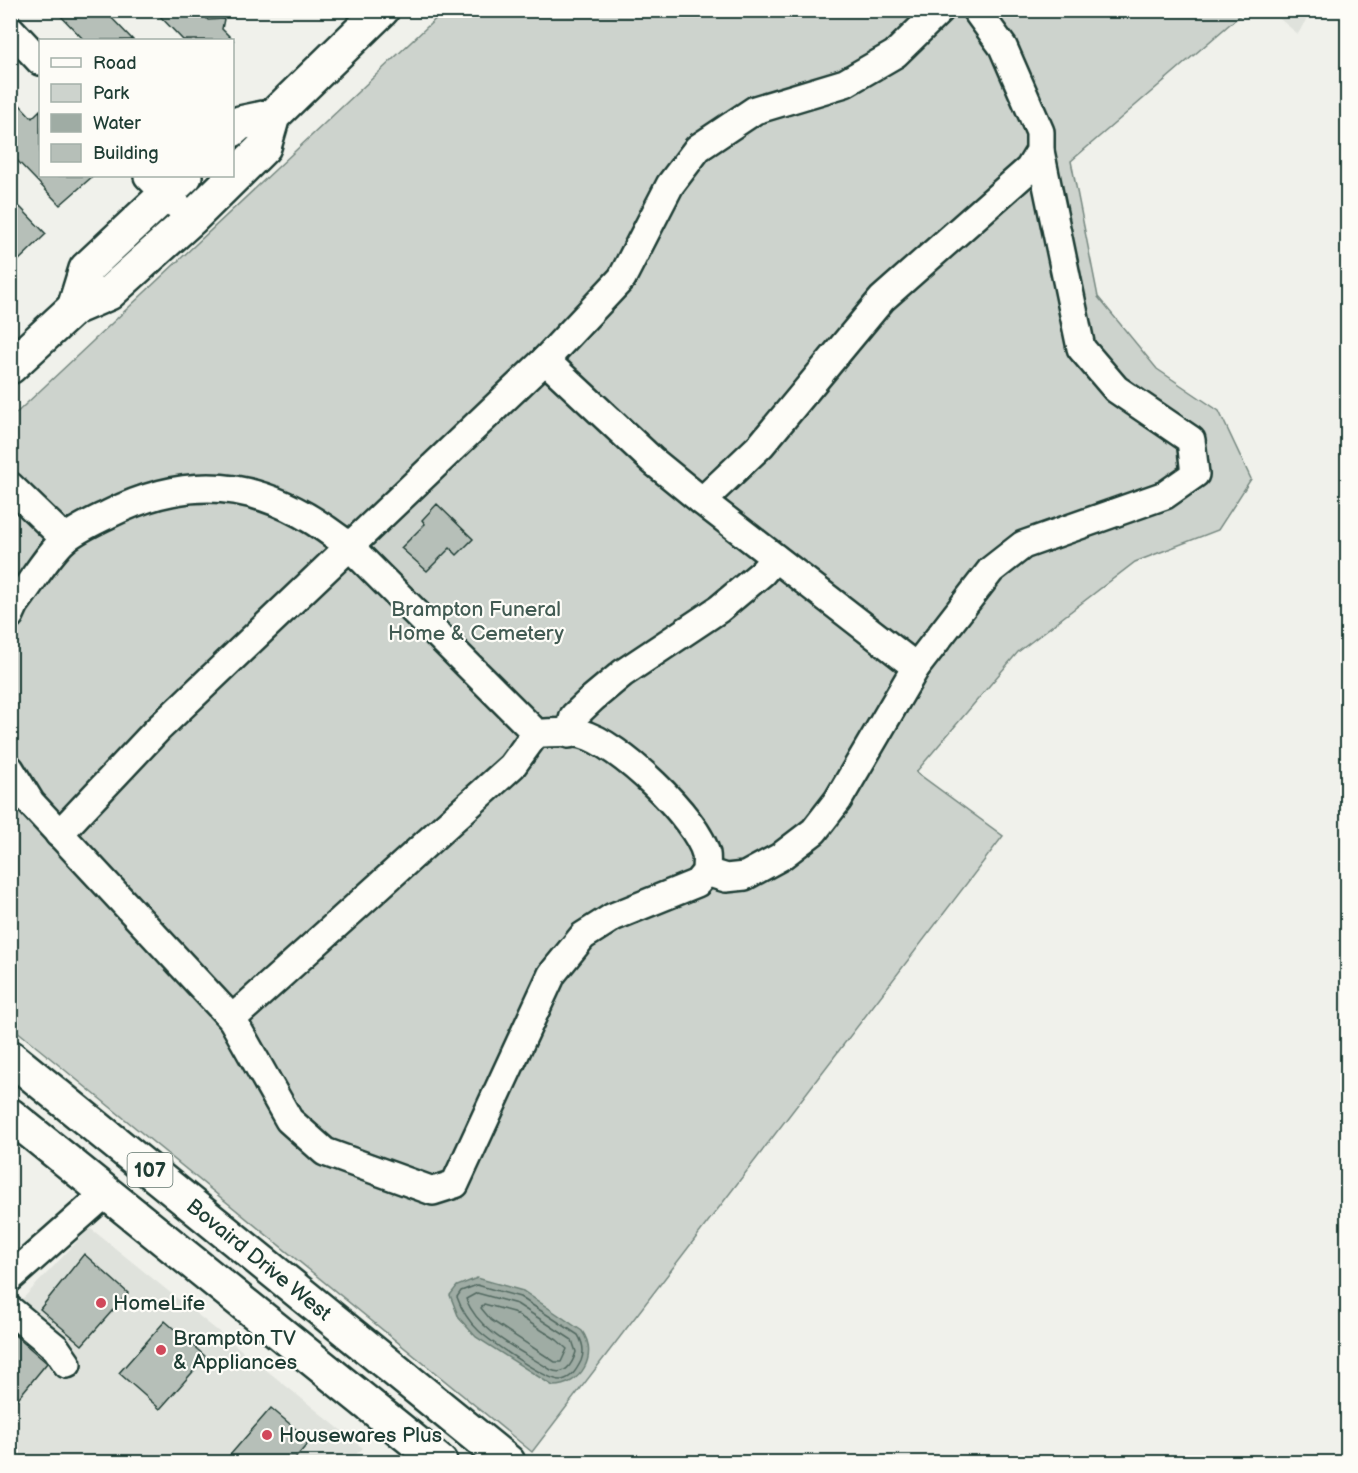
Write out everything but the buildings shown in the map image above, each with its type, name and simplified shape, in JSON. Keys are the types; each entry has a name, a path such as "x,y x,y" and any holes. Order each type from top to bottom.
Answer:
{"main road":[{"path":"234,177 264,147 273,116 382,10"},
{"path":"234,128 240,123 273,116"},
{"path":"10,367 74,308 109,293 234,177"},
{"path":"74,308 87,269 166,182"},
{"path":"10,1104 22,1066"},
{"name":"Bovaird Drive West","path":"22,1066 508,1462"},
{"name":"107","path":"10,1116 440,1462"}],"street":[{"path":"59,834 157,730 351,548 545,360 622,278 670,185 698,148 755,110 845,83 895,54 940,10"},
{"path":"706,872 726,878 745,876 780,857 814,831 838,800 916,667 991,570 1023,545 1165,495 1195,474 1191,440 1116,388 1081,348 1040,151 1040,132 1003,47 976,10"},
{"path":"10,29 39,60"},
{"path":"702,501 761,445 882,298 1029,169 1040,151"},
{"path":"166,182 191,219"},
{"path":"545,360 653,461 916,667"},
{"path":"10,486 65,539"},
{"path":"10,615 15,604 65,539 134,502 161,492 195,488 229,489 262,496 294,509 325,527 351,548 536,733 582,734 611,747 636,766 667,796 705,853 706,872 697,883 613,917 583,936 552,974 455,1184 433,1191 326,1152 290,1120 232,1018 59,834 32,803 10,769"},
{"path":"569,734 574,716 592,698 623,673 719,609 775,558"},
{"path":"232,1018 512,766 536,733"},
{"path":"10,1278 106,1193"},
{"path":"10,1310 56,1348 67,1364"}],"shaded area":[{"path":"1270,11 1311,11 1298,34"},
{"path":"90,1228 363,1448 348,1462 11,1462 10,1312"}],"green space":[{"name":"Brampton Funeral Home & Cemetery","path":"444,11 1245,11 1071,161 1098,297 1157,369 1219,411 1251,479 1218,530 1135,562 1018,652 916,772 1003,836 532,1452 11,1026 11,418"}],"water":[{"path":"477,1278 523,1291 582,1331 589,1350 588,1359 579,1375 563,1385 553,1386 476,1337 459,1318 450,1295 457,1286"}],"place":[{"name":"HomeLife","path":"101,1303"},
{"name":"Brampton TV & Appliances","path":"161,1350"},
{"name":"Housewares Plus","path":"267,1435"}]}
